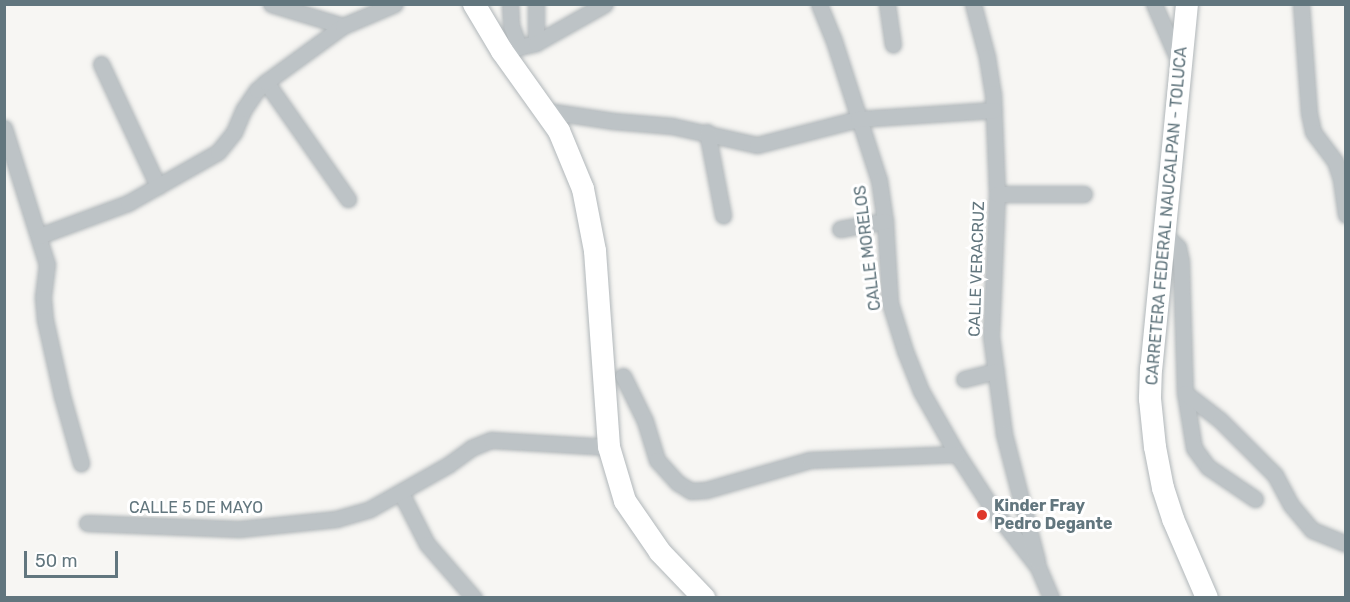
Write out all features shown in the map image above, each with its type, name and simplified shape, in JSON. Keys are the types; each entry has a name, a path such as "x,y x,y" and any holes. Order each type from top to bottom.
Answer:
{"main road":[{"path":"474,4 511,49 547,111 572,158 591,219 609,447 625,501 660,552 704,597"},
{"name":"CARRETERA FEDERAL NAUCALPAN - TOLUCA","path":"1187,4 1151,368 1152,429 1163,488 1173,519 1207,597"}],"street":[{"path":"271,4 343,26"},
{"path":"39,236 128,202 218,152 234,132 244,109 257,90 343,26 395,4"},
{"path":"503,4 511,25"},
{"path":"510,4 511,49 536,43 604,4"},
{"path":"536,4 536,43"},
{"path":"887,4 893,45"},
{"name":"CALLE VERACRUZ","path":"973,4 987,57 994,110 997,194 991,336 1004,434 1038,567"},
{"path":"1155,4 1180,64"},
{"path":"1301,4 1305,86 1311,123 1313,132 1335,161 1341,180 1346,215"},
{"name":"CALLE MORELOS","path":"821,5 879,180 885,221 890,303 921,391 957,454 992,508 1038,567 1051,597"},
{"path":"101,64 158,186"},
{"path":"267,82 348,199"},
{"path":"547,111 707,132 757,144 858,119 994,110"},
{"path":"4,128 47,264 43,298 45,320 62,396 81,463"},
{"path":"707,132 723,215"},
{"path":"997,194 1084,194"},
{"path":"840,229 885,221"},
{"path":"1165,235 1178,247 1181,261 1185,393 1194,448 1208,467 1255,499"},
{"path":"964,379 996,371"},
{"path":"623,376 645,422 657,460 678,483 691,491 706,490 810,460 957,454"},
{"path":"1185,393 1220,420 1275,475 1292,505 1312,530 1346,544"},
{"name":"CALLE 5 DE MAYO","path":"87,523 239,529 336,519 370,508 448,465 471,448 491,440 558,442 609,447"},
{"path":"401,492 427,544 474,597"}],"place":[{"name":"Kinder Fray Pedro Degante","path":"982,515"}]}
